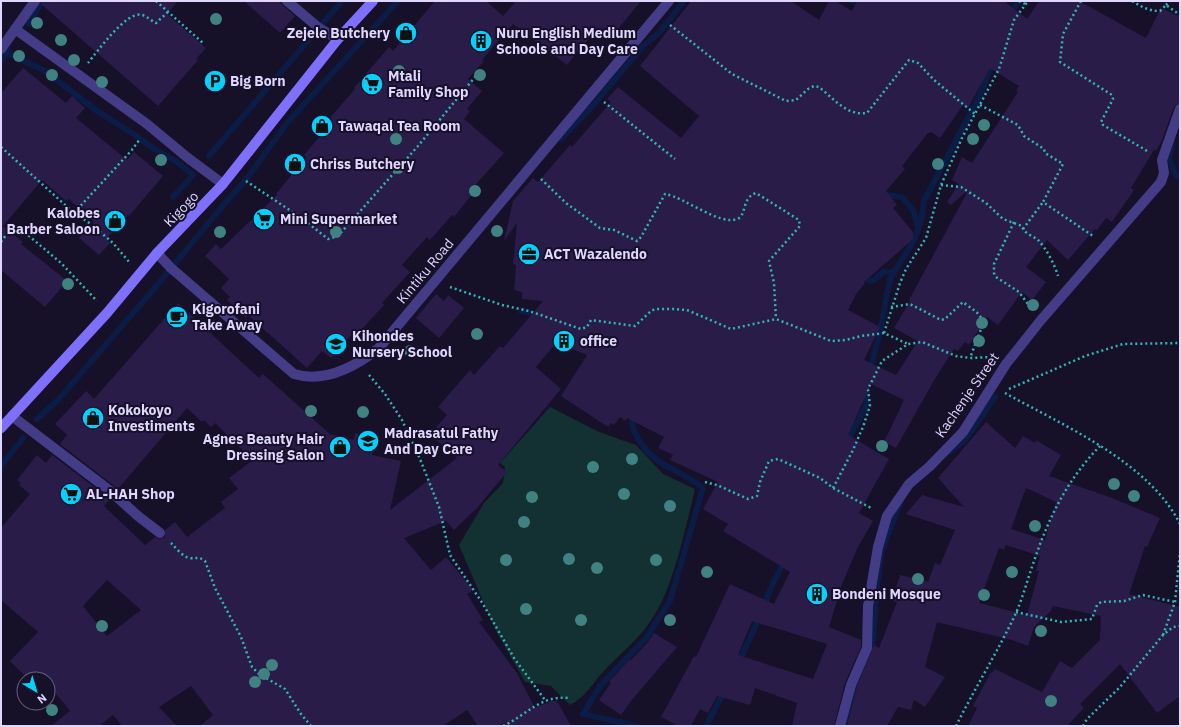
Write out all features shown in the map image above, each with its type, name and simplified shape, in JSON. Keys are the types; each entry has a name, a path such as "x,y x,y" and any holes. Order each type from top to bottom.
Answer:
{"main road":[{"name":"Kigogo","path":"1,428 107,313 157,253 223,184 338,39 372,1"}],"street":[{"path":"1,49 34,1"},
{"path":"287,1 319,28 338,39"},
{"name":"Kintiku Road","path":"157,253 171,268 294,374 306,378 331,374 360,364 379,348 591,92 669,1"},
{"path":"15,29 75,74 147,124 188,158 223,184"},
{"name":"Kachenje Street","path":"840,726 851,685 867,648 868,606 878,547 887,516 909,484 934,462 962,432 1006,364 1041,320 1161,182 1164,173 1162,160 1180,109"},
{"path":"12,416 109,490 160,533"}],"path":[{"path":"156,1 203,43"},
{"path":"1019,1 1025,4"},
{"path":"884,333 891,307 906,269 926,238 941,185 962,138 999,69 1014,20 1028,1"},
{"path":"1081,1 1063,34 1060,62 1112,95 1113,99 1101,122 1102,125 1162,160"},
{"path":"1132,1 1142,8 1153,11 1160,11 1170,1"},
{"path":"1166,5 1180,15"},
{"path":"75,74 88,63 113,32 131,17 143,15 156,23 168,12"},
{"path":"658,15 732,74 786,101 796,100 808,89 814,86 819,87 850,112 859,114 867,113 908,60 918,63 934,80 976,114"},
{"path":"233,170 245,181 303,219 328,238 333,238 338,236 357,216 480,72"},
{"path":"591,92 675,159"},
{"path":"980,105 1018,125 1024,136 1063,164 1043,202 1023,230"},
{"path":"74,213 144,134"},
{"path":"1,147 74,213 113,243 141,274"},
{"path":"529,168 566,203 600,228 614,230 637,241 641,237 665,194 678,197 725,220 737,220 741,217 746,201 751,195 756,193 779,207 799,220 800,226 769,261 774,283 776,319"},
{"path":"941,185 961,187 986,203 1003,219 1022,226 1023,230 1038,240 1055,267 1058,276 1056,282"},
{"path":"1043,202 1107,245"},
{"path":"1014,222 994,264 994,273 1019,292 1041,320"},
{"path":"1,242 10,231 18,228 22,230 61,263 107,313"},
{"path":"434,282 581,329 587,327 591,320 635,326 655,309 687,310 731,329 776,319 831,341 846,340 860,336 884,333 908,344"},
{"path":"891,307 910,304 941,320 963,302 977,312 982,318 983,324 970,358"},
{"path":"1031,308 1036,303"},
{"path":"833,488 863,427 870,406 868,389 882,361 908,344 922,342 956,356 970,358 992,356 1006,364"},
{"path":"1180,344 1123,344 1085,356 1004,392 1100,446 1140,475 1159,492 1172,508 1180,524"},
{"path":"360,364 385,394 402,420 439,507 450,555 483,604 514,658 545,700"},
{"path":"956,726 1016,612 1040,544 1054,511 1067,486 1083,463 1100,446"},
{"path":"705,482 717,485 748,500 753,499 757,496 760,482 769,461 778,459 820,478 833,488 887,516"},
{"path":"160,533 181,554 189,558 197,558 205,561 215,588 241,636 252,667 259,674 285,689 311,726"},
{"path":"1163,636 1176,602 1180,552"},
{"path":"1016,612 1060,622 1092,619 1097,605 1101,602 1124,601 1143,595 1176,602"},
{"path":"1083,726 1087,719 1130,675 1163,636 1173,627 1180,626"},
{"path":"503,726 516,720 545,700 553,698 569,698"}],"green space":[{"path":"550,407 599,432 636,445 663,474 695,489 678,557 660,606 647,627 635,641 608,666 584,695 570,705 551,686 525,682 494,627 459,545 484,503 503,483 505,467 500,463"}],"building":[{"path":"41,1 178,1 167,14 206,48 196,59 198,60 158,106 41,4"},
{"path":"244,1 278,1 295,16 280,33"},
{"path":"435,1 486,1 503,16 516,1 641,1 612,36 605,36 597,29 567,65 513,24 468,79 482,91 467,109 470,111 464,119 504,153 470,191 473,193 454,217 452,215 430,240 427,237 402,265 410,272 382,303 384,305 354,338 351,335 331,358 322,351 307,368 248,315 246,318 227,300 230,297 221,288 229,279 205,256 216,244 221,249 277,195 276,194 306,157 304,155 331,123 328,120 355,89 354,88 389,47 393,51"},
{"path":"691,1 791,1 819,20 829,1 835,1 852,11 857,1 1004,1 1027,19 1039,1 1079,1 1146,38 1161,8 1180,17 1180,103 1174,107 1162,140 1156,151 1154,150 1131,188 1134,190 1112,222 1106,218 1097,230 1095,229 1068,260 1047,240 1026,267 1046,282 1032,300 1022,292 998,325 987,317 969,345 965,342 958,351 954,349 936,377 896,448 884,442 904,400 871,384 848,435 889,459 859,513 873,521 858,547 842,584 829,627 861,640 861,647 845,683 834,726 792,726 797,703 755,688 750,705 717,696 708,713 700,709 691,726 678,726 661,717 694,656 696,657 730,584 774,604 790,572 723,531 728,524 703,509 718,482 670,460 673,455 658,448 664,437 627,418 626,421 620,417 614,425 611,423 608,427 561,396 587,355 556,343 536,367 561,389 498,465 507,472 477,508 454,530 446,521 404,538 431,570 446,557 473,590 467,594 483,620 479,622 517,673 535,708 551,701 557,701 571,726 502,726 508,721 497,726 478,726 467,710 443,726 200,726 213,715 191,686 159,707 177,726 122,726 113,715 99,726 51,726 70,711 56,694 56,671 20,671 10,661 38,632 1,600 1,528 30,494 19,485 21,483 17,480 37,455 46,463 52,455 110,499 104,506 145,545 155,537 160,539 165,537 165,530 175,522 187,537 225,508 221,502 238,489 229,478 253,460 215,423 211,427 204,420 202,422 187,408 118,489 60,444 67,435 55,424 86,391 94,399 178,303 259,378 263,374 330,434 354,440 355,433 376,439 372,455 401,461 390,510 457,458 434,438 437,434 435,431 437,428 436,427 447,415 438,407 470,370 474,375 500,346 503,348 543,301 522,299 522,292 514,290 516,265 513,264 517,223 504,241 513,201 533,178 538,182 570,145 572,147 611,102 607,99 618,87 681,138 699,116 640,66","holes":["990,68 1019,86 1016,91 1018,92 972,163 962,157 952,180 959,184 947,202 951,205 969,189 909,300 910,301 894,328 918,341 896,375 864,360 880,327 848,310 856,294 865,283 864,282 913,239 913,232 893,208 897,205 886,191 905,169 902,166 928,133 931,132 940,138 963,105 968,108","107,580 141,610 107,636 83,606","752,621 827,644 813,679 738,655"]},
{"path":"23,68 66,103 72,96 85,108 76,118 127,160 134,152 163,176 129,216 128,215 106,239 110,243 99,255 79,238 94,222 69,199 66,201 42,180 3,226 23,242 21,244 67,281 45,307 1,270 1,93"},
{"path":"436,294 444,301 448,295 464,308 439,338 416,318"},
{"path":"986,422 1015,448 1023,436 1035,443 1036,440 1061,455 1049,476 1112,498 1160,518 1147,547 1145,546 1129,594 1180,607 1180,696 1157,713 1120,664 1080,704 1084,708 1067,726 968,726 977,708 973,706 991,672 992,673 995,669 1042,692 1060,661 1072,668 1100,640 1101,616 1053,606 1051,611 1034,627 1028,646 1012,640 937,622 925,667 945,677 925,707 914,700 911,710 898,707 887,726 847,726 857,687 874,645 879,648 897,602 892,601 900,575 928,582 935,563 940,565 955,530 906,514 922,495 964,507 938,478","holes":["1026,488 1056,502 1045,540 1011,529","1006,545 1040,556 1036,571 1039,571 1027,615 979,603 999,548 1004,550"]},
{"path":"654,633 677,647 621,715 599,700 611,683 609,682 648,642"}],"waterway":[{"path":"29,24 42,1"},
{"path":"209,156 342,1"},
{"path":"37,419 58,400 159,283 245,181 287,123 398,1"},
{"path":"561,139 589,110 644,45 659,33 684,1"},
{"path":"852,1 864,4"},
{"path":"1010,14 1019,1"},
{"path":"1,61 8,50"},
{"path":"7,53 45,71 97,111 177,162 193,175 173,197"},
{"path":"870,370 879,336 890,279 913,242 921,222 924,201 980,95 993,62"},
{"path":"1172,144 1169,159 1176,175 1180,177"},
{"path":"882,191 887,195 902,197 913,210 918,226"},
{"path":"861,274 869,281 874,280 884,271 890,273 894,271"},
{"path":"521,311 538,317"},
{"path":"847,442 866,406 867,394 865,386"},
{"path":"949,452 965,440 995,397"},
{"path":"635,413 632,423 633,428 644,448 659,462 694,481 703,488 670,601 646,638 600,686 583,714 637,726"},
{"path":"1,466 23,438"},
{"path":"845,726 852,710 854,694 870,655 873,640 877,586 882,550 901,501"},
{"path":"763,607 785,560"},
{"path":"739,662 760,616"},
{"path":"706,726 725,690"}],"place":[{"name":"Zejele Butchery","path":"406,33"},
{"name":"Nuru English Medium Schools and Day Care","path":"481,41"},
{"name":"Big Born","path":"215,81"},
{"name":"Mtali Family Shop","path":"372,84"},
{"name":"Tawaqal Tea Room","path":"322,126"},
{"name":"Chriss Butchery","path":"295,164"},
{"name":"Mini Supermarket","path":"264,219"},
{"name":"Kalobes Barber Saloon","path":"115,221"},
{"name":"ACT Wazalendo","path":"529,254"},
{"name":"Kigorofani Take Away","path":"177,317"},
{"name":"office","path":"564,341"},
{"name":"Kihondes Nursery School","path":"336,344"},
{"name":"Kokokoyo Investiments","path":"93,418"},
{"name":"Madrasatul Fathy And Day Care","path":"368,441"},
{"name":"Agnes Beauty Hair Dressing Salon","path":"340,447"},
{"name":"AL-HAH Shop","path":"71,494"},
{"name":"Bondeni Mosque","path":"817,594"}]}
